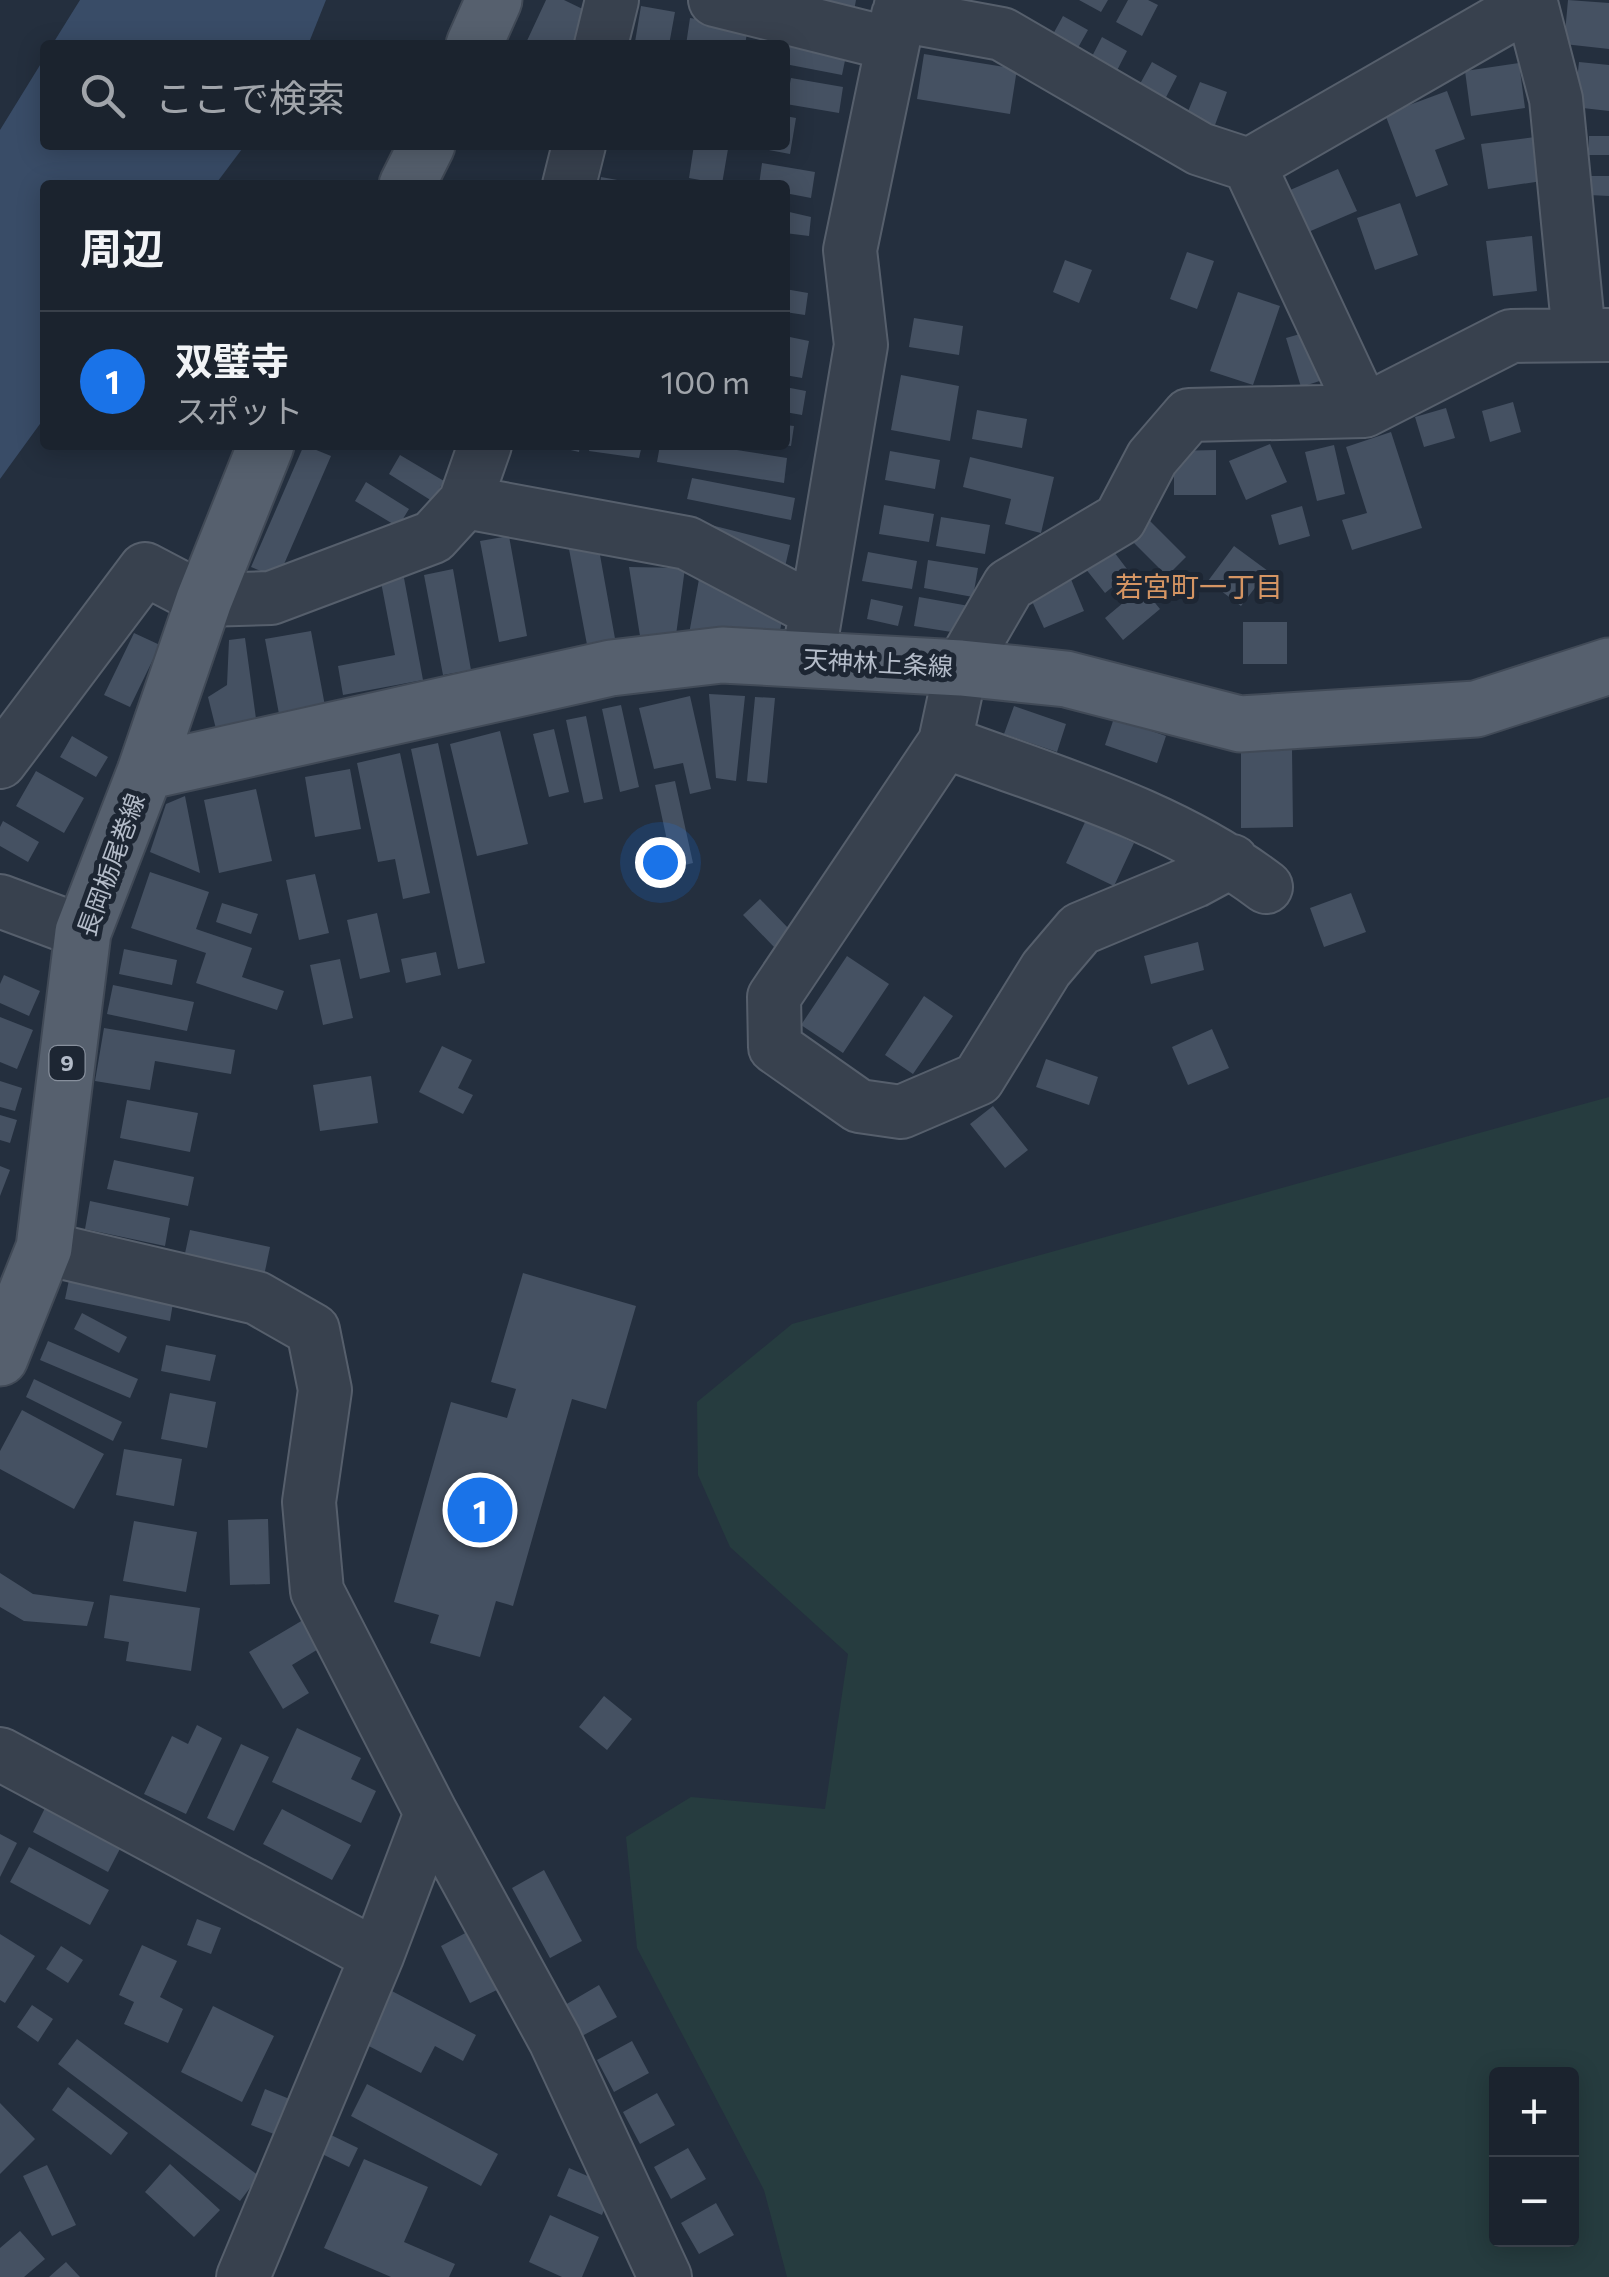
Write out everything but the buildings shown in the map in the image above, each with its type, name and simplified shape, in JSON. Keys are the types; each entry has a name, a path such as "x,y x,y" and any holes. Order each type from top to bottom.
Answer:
{"main road":[{"path":"476,40 494,0"},
{"path":"410,180 424,150"},
{"name":"長岡栃尾巻線","path":"0,1358 44,1248 83,932 145,772 204,600 264,450"},
{"name":"天神林上条線","path":"145,772 611,668 722,655 812,635 961,668 1066,678 1240,724 1476,710 1609,666"}],"street":[{"path":"603,40 612,0"},
{"path":"715,0 1002,34 1200,148 1249,165 1364,410"},
{"path":"945,742 1171,826 1249,874 1195,881 1080,929 1046,969 978,1079 901,1112 858,1106 775,1048 774,997 945,742 961,668 1009,585 1120,519 1152,458 1188,415 1364,410 1511,336 1594,335 1556,99 1531,4 1249,165"},
{"path":"465,502 687,543 812,635 861,344 850,250 897,20"},
{"path":"570,180 577,150"},
{"path":"0,762 146,569 204,600 271,598 432,537 465,502 483,450"},
{"path":"5,911 83,932"},
{"path":"44,1248 256,1298 313,1330 326,1390 310,1502 317,1592 431,1813 556,2040 659,2273"},
{"path":"0,1754 377,1956"},
{"path":"243,2277 377,1956 431,1813"}],"green space":[{"path":"1609,1097 1609,2277 787,2277 764,2190 637,1948 626,1837 691,1797 825,1809 848,1654 730,1547 698,1475 697,1402 792,1324"}],"water":[{"path":"80,0 326,0 310,40 55,40"},
{"path":"40,65 40,150 241,150 219,180 40,180 40,424 0,479 0,130"}],"place":[{"name":"双璧寺","path":"480,1510"}],"district":[{"name":"若宮町一丁目","path":"1199,587"}]}
